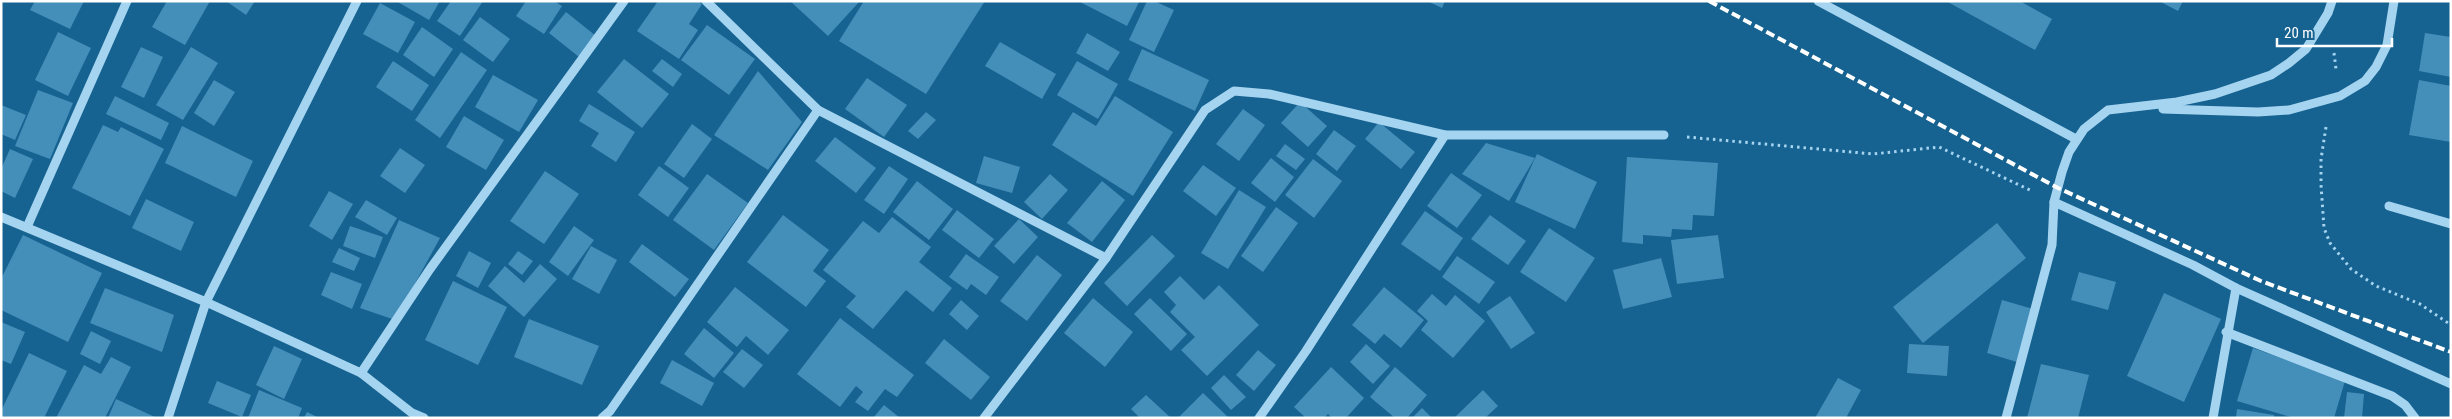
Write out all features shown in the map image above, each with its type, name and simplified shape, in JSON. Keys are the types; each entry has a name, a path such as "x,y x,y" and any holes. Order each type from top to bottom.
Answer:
{"street":[{"path":"27,227 127,1"},
{"path":"168,418 206,302 356,1"},
{"path":"361,373 430,269 624,1"},
{"path":"706,1 818,110 1106,258"},
{"path":"1818,1 2076,139"},
{"path":"2006,418 2052,245 2054,202 2062,172 2076,139 2084,129 2108,110 2177,102 2214,94 2271,75 2306,48 2328,14 2332,1"},
{"path":"2108,110 2273,111 2289,110 2340,96 2366,81 2376,67 2387,45 2394,1"},
{"path":"984,418 1106,258 1205,110 1234,91 1269,94 1445,135 1664,135"},
{"path":"602,418 610,411 818,110"},
{"path":"1259,418 1306,351 1445,135"},
{"path":"2054,202 2193,265 2236,288 2451,384"},
{"path":"2389,206 2451,224"},
{"path":"1,217 206,302 361,373 412,413 424,418"},
{"path":"2213,418 2226,332 2236,288"},
{"path":"2226,332 2392,396 2405,405 2416,418"}],"path":[{"path":"2328,14 2340,96 2324,131 2321,160 2324,228 2330,243 2350,268 2376,286 2420,304 2451,325"},
{"path":"1664,135 1873,154 1939,147 2054,202"}],"building":[{"path":"35,1 84,1 70,29 30,10"},
{"path":"167,1 210,1 185,45 152,27"},
{"path":"226,1 255,1 246,15"},
{"path":"396,1 440,1 429,20"},
{"path":"451,1 483,1 460,36 437,21"},
{"path":"526,1 554,1 562,6 544,34 516,16"},
{"path":"658,1 699,1 702,4 689,24 698,30 679,59 637,31"},
{"path":"790,1 860,1 828,36"},
{"path":"864,1 985,1 926,94 839,41"},
{"path":"1078,1 1137,1 1139,2 1127,26"},
{"path":"1147,1 1154,1 1174,10 1154,52 1129,40"},
{"path":"1427,1 1445,1 1442,8"},
{"path":"1946,1 2020,1 2052,19 2035,50"},
{"path":"2159,1 2183,1 2178,11"},
{"path":"380,3 415,22 398,53 363,34"},
{"path":"566,12 596,36 579,57 549,33"},
{"path":"480,17 510,39 493,62 463,40"},
{"path":"707,25 755,59 729,95 681,60"},
{"path":"422,27 453,49 434,77 403,55"},
{"path":"58,32 91,48 68,96 35,80"},
{"path":"1087,33 1120,52 1108,71 1076,53"},
{"path":"2425,33 2451,37 2451,77 2419,71"},
{"path":"1000,42 1056,74 1042,99 985,66"},
{"path":"141,47 163,57 144,98 121,87"},
{"path":"191,47 218,63 183,120 156,105"},
{"path":"1142,49 1209,80 1195,111 1128,80"},
{"path":"461,52 487,70 440,138 415,120"},
{"path":"624,59 669,94 642,128 597,92"},
{"path":"662,59 682,74 673,87 652,71"},
{"path":"393,61 429,85 412,111 376,87"},
{"path":"1077,61 1118,84 1098,119 1057,95"},
{"path":"758,71 802,122 768,170 714,135"},
{"path":"493,75 538,100 519,132 475,107"},
{"path":"867,78 907,105 884,137 845,109"},
{"path":"214,80 235,92 214,126 194,113"},
{"path":"2419,80 2451,86 2451,142 2409,135"},
{"path":"38,90 73,103 50,159 15,146"},
{"path":"115,96 169,123 161,140 106,114"},
{"path":"1115,96 1173,132 1133,196 1052,145 1073,112 1096,126"},
{"path":"1300,102 1327,126 1308,147 1281,123"},
{"path":"589,104 635,132 616,162 591,146 599,133 579,121"},
{"path":"1,105 26,115 15,140 1,134"},
{"path":"1243,109 1265,125 1239,161 1216,144"},
{"path":"926,112 936,120 918,139 908,131"},
{"path":"464,116 504,140 486,170 446,147"},
{"path":"1379,122 1415,152 1401,169 1365,139"},
{"path":"692,124 712,139 684,178 664,164"},
{"path":"103,125 118,132 121,127 164,149 130,216 72,188"},
{"path":"182,126 253,161 236,197 165,163"},
{"path":"1334,130 1356,146 1337,171 1316,154"},
{"path":"835,137 876,168 856,193 815,161"},
{"path":"1486,143 1535,158 1509,201 1462,174"},
{"path":"1285,144 1305,159 1296,170 1276,156"},
{"path":"400,148 425,165 405,193 380,176"},
{"path":"10,149 33,159 15,198 1,191 1,169"},
{"path":"1537,154 1597,182 1575,229 1515,202"},
{"path":"984,156 1020,167 1012,193 976,183"},
{"path":"1627,157 1718,163 1714,216 1693,215 1692,230 1672,229 1671,237 1643,235 1643,244 1622,242"},
{"path":"1271,158 1294,177 1275,202 1251,183"},
{"path":"1313,159 1342,181 1314,218 1285,195"},
{"path":"1203,165 1236,188 1216,216 1183,191"},
{"path":"659,166 689,188 668,217 638,195"},
{"path":"889,166 908,179 884,214 864,200"},
{"path":"545,171 579,194 544,244 510,221"},
{"path":"1451,173 1482,195 1457,228 1427,206"},
{"path":"707,174 748,203 714,250 673,220"},
{"path":"1050,174 1068,190 1042,219 1024,202"},
{"path":"917,181 953,209 929,240 893,212"},
{"path":"1102,181 1125,200 1092,242 1067,223"},
{"path":"1239,190 1266,207 1228,269 1201,253"},
{"path":"329,191 353,204 332,240 309,226"},
{"path":"146,199 194,222 181,251 132,228"},
{"path":"366,200 397,218 387,235 355,217"},
{"path":"1276,207 1298,223 1263,272 1241,256"},
{"path":"957,210 994,239 979,258 942,230"},
{"path":"1425,211 1463,238 1440,271 1401,244"},
{"path":"783,215 829,250 813,271 826,281 806,307 747,262"},
{"path":"1490,215 1526,241 1508,265 1471,239"},
{"path":"892,217 931,247 919,262 952,288 933,312 906,290 873,329 846,307 856,296 823,270 863,221 879,233"},
{"path":"1019,219 1038,237 1014,264 994,246"},
{"path":"399,220 440,238 395,320 360,308"},
{"path":"1997,223 2026,258 1923,343 1893,307"},
{"path":"350,226 383,237 375,258 343,246"},
{"path":"574,226 594,240 568,276 549,262"},
{"path":"1549,228 1595,258 1566,302 1520,272"},
{"path":"23,235 102,273 68,342 1,310 1,279"},
{"path":"1152,235 1175,256 1127,306 1104,283"},
{"path":"1718,235 1724,278 1677,284 1671,240"},
{"path":"642,244 689,279 675,297 629,262"},
{"path":"591,246 617,260 599,294 572,279"},
{"path":"339,248 360,258 354,271 332,262"},
{"path":"469,251 491,263 478,288 456,276"},
{"path":"518,251 533,261 522,275 508,264"},
{"path":"966,254 999,277 986,295 971,284 967,290 949,277"},
{"path":"1037,255 1062,275 1027,321 1000,301"},
{"path":"1457,256 1495,282 1479,304 1442,277"},
{"path":"1661,258 1672,297 1623,309 1613,270"},
{"path":"540,264 557,279 524,317 488,286 505,266 524,283"},
{"path":"331,272 362,284 352,309 321,295"},
{"path":"2079,272 2116,282 2108,310 2071,300"},
{"path":"1180,276 1204,300 1219,285 1259,325 1207,376 1181,350 1195,337 1170,312 1176,305 1164,292"},
{"path":"453,281 507,307 478,365 425,340"},
{"path":"735,287 789,330 768,355 746,336 737,347 707,322"},
{"path":"1384,287 1424,320 1401,348 1384,334 1375,344 1352,325"},
{"path":"105,288 174,315 162,352 90,323"},
{"path":"2164,293 2221,319 2184,402 2127,376"},
{"path":"1432,294 1446,306 1455,295 1485,321 1453,358 1421,330 1428,321 1417,311"},
{"path":"1510,296 1535,333 1511,349 1486,312"},
{"path":"1093,298 1133,332 1105,367 1064,333"},
{"path":"1150,298 1187,334 1171,351 1134,314"},
{"path":"961,300 979,316 967,330 949,314"},
{"path":"2002,300 2033,309 2017,362 1987,353"},
{"path":"840,318 914,375 897,397 885,389 868,411 855,402 863,392 856,386 840,407 797,374"},
{"path":"529,319 599,346 582,385 514,357"},
{"path":"1,322 25,332 11,364 1,360"},
{"path":"704,328 734,353 714,378 684,354"},
{"path":"91,331 111,341 100,364 80,354"},
{"path":"944,339 990,377 971,400 925,363"},
{"path":"1366,344 1390,366 1373,384 1350,362"},
{"path":"1909,344 1949,346 1947,376 1907,373"},
{"path":"274,346 302,359 284,399 256,385"},
{"path":"2253,348 2345,381 2334,418 2294,418 2237,401"},
{"path":"742,349 763,365 744,388 723,372"},
{"path":"1258,350 1276,365 1254,391 1236,375"},
{"path":"29,353 67,371 44,418 1,418 1,411"},
{"path":"111,357 131,367 105,418 56,418 84,365 101,374"},
{"path":"672,360 714,383 702,406 660,383"},
{"path":"2041,364 2089,375 2078,418 2027,418"},
{"path":"1331,367 1364,398 1346,418 1332,418 1328,414 1324,418 1306,418 1294,407"},
{"path":"1395,367 1427,395 1407,418 1395,418 1370,397"},
{"path":"1224,375 1246,397 1231,410 1211,388"},
{"path":"1838,378 1861,390 1846,418 1815,418"},
{"path":"217,381 251,395 242,417 208,403"},
{"path":"259,390 302,408 298,418 248,418"},
{"path":"1483,390 1498,406 1485,418 1454,418"},
{"path":"2347,392 2364,394 2362,418 2344,418"},
{"path":"1203,393 1229,418 1178,418"},
{"path":"1146,395 1171,418 1140,418 1131,409"},
{"path":"116,399 157,418 108,418"},
{"path":"884,405 900,418 873,418"},
{"path":"1422,408 1432,418 1412,418"},
{"path":"2237,409 2274,415 2274,418 2236,418"},
{"path":"307,412 319,418 304,418"}],"railway":[{"path":"1709,1 2058,188 2261,281 2451,352"}]}
